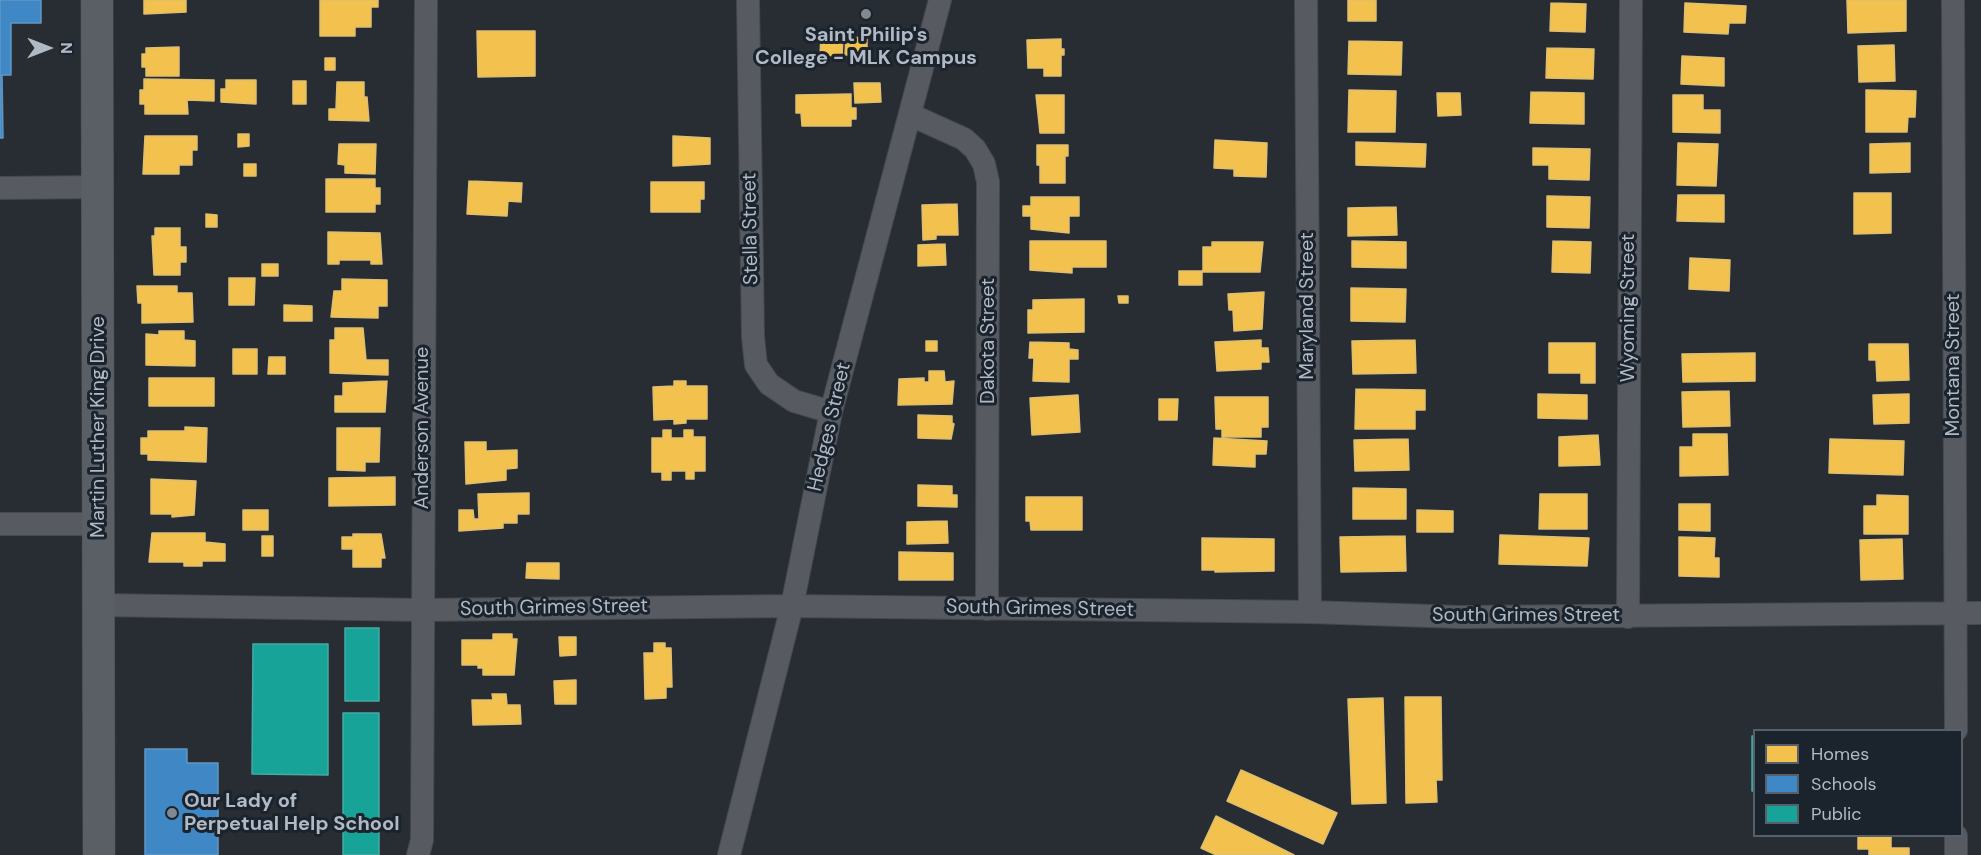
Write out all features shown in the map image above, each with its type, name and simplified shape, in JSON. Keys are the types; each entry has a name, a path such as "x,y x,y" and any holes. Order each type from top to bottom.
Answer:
{"main road":[{"name":"Martin Luther King Drive","path":"97,0 99,855"}],"street":[{"name":"Anderson Avenue","path":"418,855 422,840 421,610 426,0"},
{"name":"Stella Street","path":"748,0 753,325 756,365 769,384 794,401 831,412"},
{"name":"Hedges Street","path":"729,855 792,606 831,412 940,0"},
{"name":"Maryland Street","path":"1305,0 1310,612"},
{"name":"Wyoming Street","path":"1628,617 1631,0"},
{"name":"Montana Street","path":"1953,0 1956,729"},
{"name":"Dakota Street","path":"911,115 964,139 975,149 984,164 988,182 987,609"},
{"path":"0,188 99,187"},
{"path":"0,524 98,524"},
{"name":"South Grimes Street","path":"99,605 421,610 792,606 1310,612 1460,617 1981,613"},
{"path":"1956,837 1956,855"}],"building: Homes":[{"path":"144,0 186,0 186,12 144,14"},
{"path":"320,0 378,0 378,7 371,7 371,27 355,27 355,36 320,36"},
{"path":"1348,0 1376,0 1376,21 1348,21"},
{"path":"1847,0 1906,0 1906,31 1848,33"},
{"path":"1551,3 1586,4 1585,32 1550,31"},
{"path":"1685,3 1746,6 1745,23 1729,23 1728,34 1684,32"},
{"path":"477,31 535,31 535,76 478,77"},
{"path":"821,36 843,37 842,56 820,55"},
{"path":"846,37 867,38 867,55 845,55"},
{"path":"1061,39 1061,49 1064,49 1064,55 1061,55 1061,76 1044,76 1044,68 1028,68 1027,40"},
{"path":"1349,41 1402,42 1401,75 1348,74"},
{"path":"1894,45 1895,81 1859,82 1858,46"},
{"path":"179,47 179,76 146,76 146,67 142,67 142,54 146,54 146,48"},
{"path":"1547,48 1594,49 1593,79 1546,78"},
{"path":"1682,56 1724,58 1724,86 1681,84"},
{"path":"325,58 335,58 335,70 325,70"},
{"path":"144,79 214,80 214,101 187,100 188,114 145,114 145,104 140,104 140,90 144,90"},
{"path":"226,80 256,80 256,104 221,102 221,89 226,89"},
{"path":"293,81 306,81 306,104 293,104"},
{"path":"337,82 364,82 364,97 367,97 369,121 329,120 329,109 336,109"},
{"path":"854,83 880,83 881,102 855,103"},
{"path":"1349,90 1396,91 1395,132 1348,132"},
{"path":"1866,90 1916,91 1915,117 1908,117 1907,132 1866,132"},
{"path":"1531,92 1584,93 1584,124 1530,123"},
{"path":"1437,93 1460,93 1461,115 1438,116"},
{"path":"851,94 851,108 856,108 856,119 851,119 851,126 802,126 801,113 796,113 796,95"},
{"path":"1036,95 1064,95 1064,133 1040,133"},
{"path":"1673,95 1703,95 1703,110 1720,110 1720,133 1673,132"},
{"path":"238,134 249,134 249,146 238,147"},
{"path":"145,136 197,136 197,150 192,150 192,165 179,165 179,174 143,174"},
{"path":"673,136 710,138 710,164 673,166"},
{"path":"1215,140 1267,143 1266,177 1234,176 1234,169 1214,168"},
{"path":"1356,142 1426,144 1425,167 1356,165"},
{"path":"1678,143 1718,144 1716,186 1677,185"},
{"path":"1910,143 1910,172 1870,173 1870,144"},
{"path":"339,144 376,144 375,174 345,173 345,165 338,164"},
{"path":"1037,145 1068,145 1068,156 1065,156 1065,183 1040,183"},
{"path":"1533,148 1590,149 1589,180 1549,179 1549,165 1533,165"},
{"path":"244,164 256,164 256,176 244,176"},
{"path":"326,179 375,179 375,188 380,188 380,204 375,204 375,212 326,212"},
{"path":"469,181 522,183 521,202 508,201 507,216 467,214"},
{"path":"651,182 704,182 704,199 700,199 700,212 651,212"},
{"path":"1854,193 1891,193 1891,233 1854,234"},
{"path":"1678,195 1724,195 1724,222 1677,221"},
{"path":"1547,196 1590,197 1589,228 1547,227"},
{"path":"1031,197 1079,197 1079,216 1069,216 1069,233 1031,229 1031,216 1023,216 1023,206 1031,206"},
{"path":"957,204 958,235 936,235 936,239 923,240 922,205"},
{"path":"1396,207 1397,235 1348,236 1348,208"},
{"path":"206,214 217,215 217,227 206,227"},
{"path":"155,228 180,228 180,247 186,247 186,262 180,262 180,275 154,275 152,236 155,236"},
{"path":"328,232 380,233 382,264 371,264 371,260 339,260 339,264 328,264"},
{"path":"1030,241 1106,241 1106,267 1072,267 1072,273 1030,270"},
{"path":"1352,241 1406,242 1406,268 1352,267"},
{"path":"1553,241 1591,242 1590,273 1552,272"},
{"path":"1212,242 1263,242 1260,272 1203,272 1203,247 1212,247"},
{"path":"945,244 946,265 918,266 918,245"},
{"path":"1690,258 1730,260 1729,291 1689,289"},
{"path":"262,264 278,264 278,276 262,276"},
{"path":"1179,271 1202,271 1202,285 1179,285"},
{"path":"229,278 255,278 254,305 229,305"},
{"path":"342,279 387,280 387,306 378,306 378,318 331,317 334,291 342,291"},
{"path":"137,286 177,286 177,293 192,293 193,322 142,323 142,303 138,303"},
{"path":"1351,288 1406,289 1405,322 1351,321"},
{"path":"1264,292 1262,329 1234,331 1233,310 1229,310 1228,294"},
{"path":"1118,296 1128,296 1128,303 1119,303"},
{"path":"1084,299 1084,332 1028,333 1028,310 1033,310 1033,300"},
{"path":"284,305 312,306 312,321 284,321"},
{"path":"335,328 363,328 366,360 388,360 388,375 330,373 330,340 335,340"},
{"path":"159,331 184,331 184,340 195,341 195,366 146,365 146,334 159,335"},
{"path":"1261,340 1261,348 1268,348 1269,362 1261,362 1261,369 1217,371 1215,342"},
{"path":"1415,340 1416,373 1353,374 1352,341"},
{"path":"926,341 937,341 937,351 926,351"},
{"path":"1030,342 1069,343 1069,349 1078,350 1078,359 1069,359 1069,382 1033,381 1034,358 1029,358"},
{"path":"1549,343 1595,343 1595,383 1581,383 1581,373 1549,373"},
{"path":"1869,344 1908,344 1909,380 1877,381 1876,360 1869,360"},
{"path":"233,349 257,349 257,374 233,374"},
{"path":"1755,353 1755,381 1683,382 1682,354"},
{"path":"269,357 285,357 285,374 268,374"},
{"path":"929,371 944,371 945,382 954,381 952,404 898,405 899,379 924,378 924,382 929,382"},
{"path":"149,378 214,378 214,406 149,406"},
{"path":"387,381 385,412 335,412 335,396 343,396 343,383"},
{"path":"674,381 686,381 686,386 707,386 707,419 686,419 686,423 674,424 674,419 654,420 653,387 674,386"},
{"path":"1356,389 1425,390 1425,410 1415,410 1415,429 1355,429"},
{"path":"1729,391 1730,426 1683,427 1682,392"},
{"path":"1538,394 1587,395 1587,419 1538,418"},
{"path":"1909,394 1909,423 1874,424 1873,395"},
{"path":"1078,395 1080,432 1032,435 1030,398"},
{"path":"1215,397 1268,397 1268,427 1261,427 1261,437 1222,437 1222,429 1216,429"},
{"path":"1159,399 1178,399 1177,420 1159,420"},
{"path":"918,415 952,416 954,424 951,439 918,438"},
{"path":"185,427 207,428 206,462 148,460 148,454 141,454 141,438 148,438 148,431 185,431"},
{"path":"337,428 380,428 379,462 365,462 365,471 337,470"},
{"path":"663,430 671,430 671,438 684,438 684,430 693,430 693,437 705,437 705,471 694,471 694,479 686,479 686,471 671,471 671,480 662,480 662,472 652,472 652,438 663,438"},
{"path":"1693,434 1727,434 1728,475 1680,476 1680,447 1693,447"},
{"path":"1598,435 1600,465 1559,466 1559,437"},
{"path":"1214,438 1267,441 1266,454 1255,454 1255,467 1213,465"},
{"path":"1408,439 1409,470 1355,471 1354,440"},
{"path":"1830,439 1904,441 1903,475 1829,473"},
{"path":"465,442 486,442 486,451 517,450 517,468 506,469 506,480 466,484"},
{"path":"395,477 395,505 329,506 329,478"},
{"path":"151,479 196,481 194,515 172,517 172,514 151,514"},
{"path":"918,485 952,486 952,495 957,495 957,507 918,506"},
{"path":"1353,488 1406,489 1406,519 1353,519"},
{"path":"529,493 529,514 517,514 517,523 503,523 503,528 459,531 459,510 473,510 474,519 479,519 478,494"},
{"path":"1540,494 1587,494 1587,529 1539,529"},
{"path":"1877,495 1908,496 1908,534 1864,534 1864,506 1877,506"},
{"path":"1026,497 1082,497 1082,530 1031,530 1030,521 1026,521"},
{"path":"1679,504 1710,504 1710,531 1679,530"},
{"path":"243,510 268,510 268,530 243,530"},
{"path":"1417,510 1453,511 1453,532 1417,532"},
{"path":"947,521 948,543 907,544 907,522"},
{"path":"152,533 205,533 205,542 225,544 225,561 202,561 202,566 184,566 184,562 149,562"},
{"path":"353,534 381,534 385,558 381,558 381,567 353,567 353,549 342,549 342,537 353,537"},
{"path":"1500,535 1589,538 1587,566 1499,564"},
{"path":"262,536 273,536 273,556 262,556"},
{"path":"1405,536 1406,571 1341,572 1340,537"},
{"path":"1679,537 1715,538 1714,558 1719,558 1719,577 1679,576"},
{"path":"1202,538 1274,539 1274,571 1215,572 1215,570 1202,570"},
{"path":"1902,539 1903,579 1861,580 1860,540"},
{"path":"899,552 953,553 953,580 899,580"},
{"path":"527,563 559,563 559,579 526,578"},
{"path":"493,634 512,634 512,639 517,639 514,675 483,675 483,668 478,668 478,665 462,665 462,640 493,640"},
{"path":"559,637 576,637 576,655 560,656"},
{"path":"654,643 665,643 665,648 671,648 672,687 666,687 666,698 645,699 644,653 654,653"},
{"path":"576,680 576,704 555,704 554,681"},
{"path":"492,694 506,694 507,705 520,705 521,724 473,725 472,700 493,700"},
{"path":"1405,697 1441,697 1442,780 1436,780 1437,802 1406,803"},
{"path":"1383,698 1386,803 1352,804 1348,699"},
{"path":"1241,770 1337,813 1323,844 1227,801"},
{"path":"1216,816 1294,855 1216,855 1201,848"},
{"path":"1858,837 1891,837 1891,848 1909,848 1909,855 1869,855 1869,849 1858,849"}],"building: Schools":[{"path":"0,0 41,0 41,23 11,23 11,75 2,75 3,138 0,138"},
{"path":"145,749 187,749 187,763 218,763 218,855 145,855"}],"building: Public":[{"path":"345,628 379,628 379,701 345,701"},
{"path":"253,644 328,644 328,775 252,774"},
{"path":"343,713 379,713 379,855 343,855"},
{"path":"1752,736 1753,736 1753,791"}],"place":[{"name":"Saint Philip's College - MLK Campus","path":"866,14"},
{"name":"Our Lady of Perpetual Help School","path":"172,813"}]}
